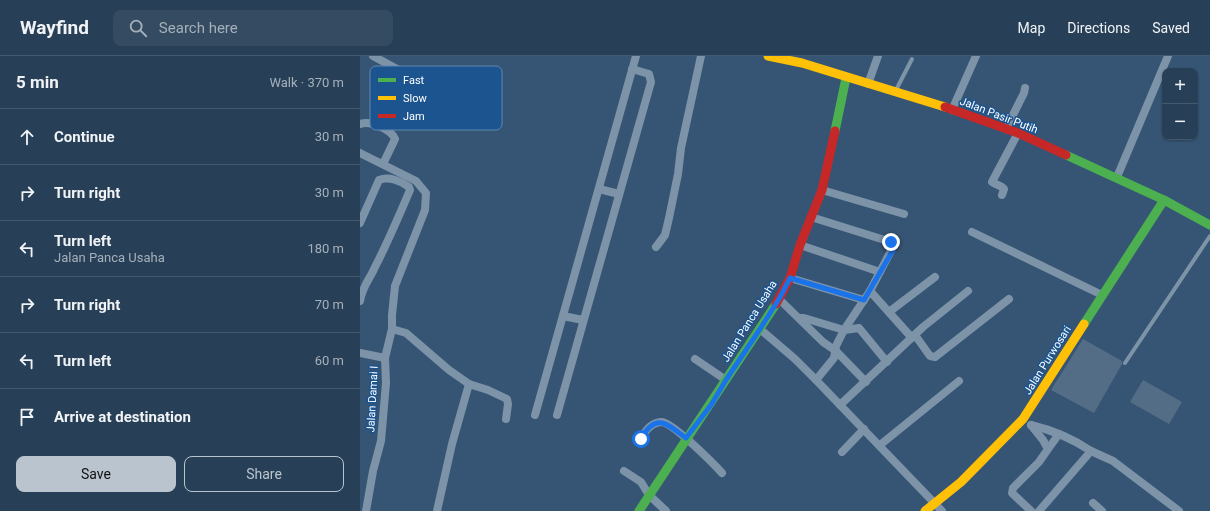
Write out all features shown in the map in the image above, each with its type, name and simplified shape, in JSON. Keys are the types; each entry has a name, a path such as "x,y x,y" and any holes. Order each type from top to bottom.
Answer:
{"main road":[{"name":"Jalan Pasir Putih","path":"768,56 803,60 846,78 952,110 1018,133 1117,177 1164,200 1210,226"},
{"name":"Jalan Panca Usaha","path":"639,511 686,438 711,405 779,299 790,278 800,245 822,190 846,78"},
{"name":"Jalan Purwosari","path":"925,511 961,482 1023,418 1164,200"}],"street":[{"path":"373,56 391,66"},
{"path":"536,415 636,56"},
{"path":"656,247 665,235 678,174 681,148 701,56"},
{"path":"868,84 878,56"},
{"path":"952,110 976,56"},
{"path":"1117,177 1168,56"},
{"path":"557,415 651,82 649,74 632,69"},
{"path":"1006,129 1025,88"},
{"path":"360,124 366,122 370,124"},
{"path":"383,164 395,139 393,134 387,130"},
{"path":"1002,195 1004,190 1002,187 992,182 1018,133"},
{"name":"Jalan Damai I","path":"360,153 416,181 426,193 425,210 395,286 392,329 385,358 386,383 381,441 373,471 366,511"},
{"path":"360,223 380,180 388,178 409,186 410,190 375,268 363,281 360,301"},
{"path":"599,189 619,194"},
{"path":"822,190 904,214"},
{"path":"811,217 893,243 894,245 893,250 870,290 844,330 836,346 834,358 816,380"},
{"path":"972,232 1102,295"},
{"path":"800,245 880,272"},
{"path":"889,312 935,277"},
{"path":"790,278 864,300"},
{"path":"870,290 930,356 935,357 1009,299"},
{"path":"840,405 913,336 968,291"},
{"path":"779,299 823,342 836,351 866,382"},
{"path":"563,316 583,320"},
{"path":"800,318 821,322 844,330 859,328 887,362"},
{"path":"814,333 821,322"},
{"path":"392,329 406,333 449,370 469,384 488,390 507,399 508,404 506,419"},
{"path":"760,329 795,359 880,445 942,511"},
{"path":"360,353 385,358"},
{"path":"695,359 726,380"},
{"path":"880,445 959,381"},
{"path":"438,511 452,444 469,384"},
{"path":"1023,418 1032,425 1048,449"},
{"path":"641,439 646,429 653,424 661,422 666,424 686,438 722,473"},
{"path":"1032,425 1059,434 1113,461 1179,511"},
{"path":"842,452 864,429"},
{"path":"1031,511 1012,493 1012,490 1039,462 1059,434"},
{"path":"1041,510 1091,451"},
{"path":"624,471 641,482 650,495 666,511"},
{"path":"1093,503 1102,511"}],"lane":[{"path":"895,92 912,60"},
{"path":"1125,363 1210,236"}],"building":[{"path":"1083,339 1122,361 1122,364 1094,413 1051,390"},
{"path":"1143,380 1182,402 1169,424 1130,402"}],"traffic: fast":[{"path":"835,131 846,78"},
{"path":"1066,155 1164,200 1210,225"},
{"path":"1084,324 1164,200"},
{"path":"639,511 776,304"}],"traffic: slow":[{"path":"768,56 802,63 945,107"},
{"path":"925,511 961,482 1023,419 1084,324"}],"traffic: jam":[{"path":"945,107 1018,133 1066,155"},
{"path":"776,304 790,278 800,245 822,190 835,131"}],"route":[{"path":"641,439 646,429 653,424 661,422 686,438 711,405 779,299 790,278 864,300 893,250 894,245 891,242"}]}
